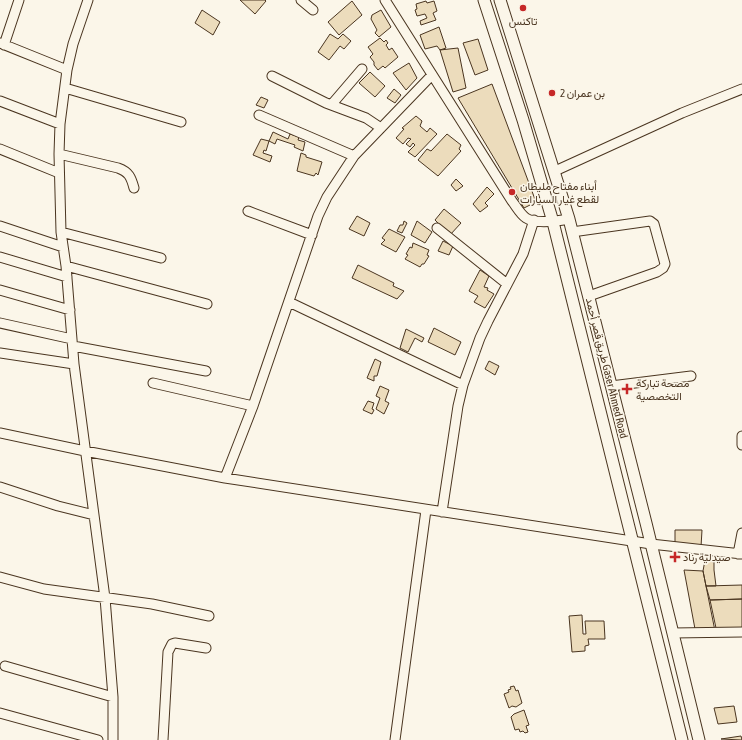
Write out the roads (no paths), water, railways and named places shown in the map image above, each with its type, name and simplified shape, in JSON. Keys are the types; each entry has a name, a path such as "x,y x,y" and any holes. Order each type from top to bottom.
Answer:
{"main road":[{"name":"طريق قصر أحمد Gaser Ahmed Road","path":"484,0 523,120 553,222 682,740"},
{"name":"طريق قصر أحمد Gaser Ahmed Road","path":"503,1 569,219 699,740"}],"street":[{"path":"19,0 2,44 67,70"},
{"path":"88,0 73,44 67,70 60,124 59,173 61,232 66,266 74,364 105,598 113,697 113,740"},
{"path":"302,0 313,10"},
{"path":"385,0 512,201 525,217 534,220 553,222 569,219"},
{"path":"332,104 362,69"},
{"path":"272,76 366,118 381,128"},
{"path":"225,478 253,406 318,216 327,197 354,156 432,76"},
{"path":"65,88 181,122"},
{"path":"555,171 682,113 742,89"},
{"path":"0,101 60,124"},
{"path":"259,115 354,156"},
{"path":"0,149 59,173"},
{"path":"59,154 126,170 131,178 134,188"},
{"path":"248,211 312,236"},
{"path":"442,512 458,406 464,385 480,338 524,254 534,220"},
{"path":"572,232 650,221 654,224 665,264 663,268 657,272 589,296"},
{"path":"0,226 63,247"},
{"path":"437,228 507,284"},
{"path":"61,232 161,258"},
{"path":"0,257 67,277"},
{"path":"66,266 207,304"},
{"path":"0,290 70,310"},
{"path":"289,302 464,385"},
{"path":"0,323 72,342 206,371"},
{"path":"0,353 74,364"},
{"path":"611,386 691,376"},
{"path":"153,383 253,406"},
{"path":"0,433 225,478 651,544 740,554 742,533"},
{"path":"742,436 742,445"},
{"path":"0,487 58,506 94,515"},
{"path":"395,740 426,510"},
{"path":"0,577 44,589 152,604 209,616"},
{"path":"673,633 742,632"},
{"path":"163,740 168,652 170,647 172,644 175,644 206,648"},
{"path":"5,666 113,697"},
{"path":"0,713 98,740"}],"place":[{"name":"تاكنس","path":"523,8"},
{"name":"بن عمران 2","path":"552,93"},
{"name":"أبناء مفتاح مليطان لقطع غيار السيارات","path":"512,192"},
{"name":"مصحة تباركة التخصصية","path":"627,389"},
{"name":"صيدلية رناد","path":"675,557"}]}
